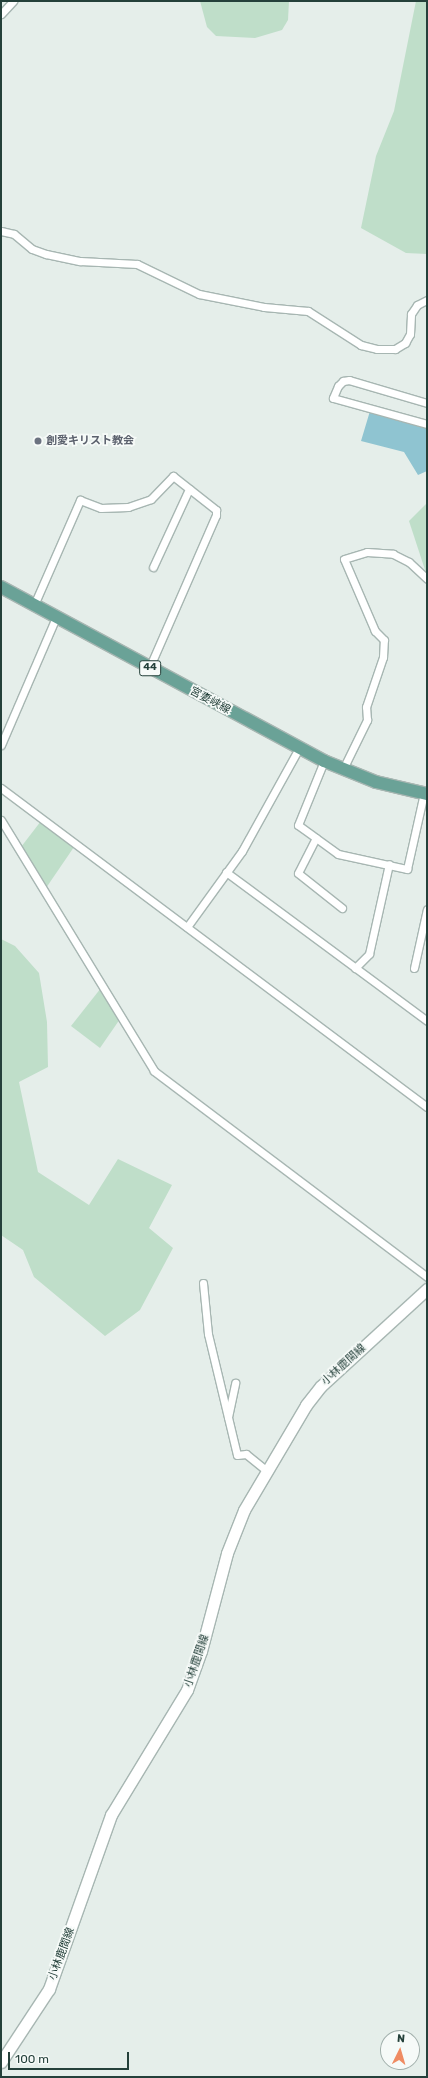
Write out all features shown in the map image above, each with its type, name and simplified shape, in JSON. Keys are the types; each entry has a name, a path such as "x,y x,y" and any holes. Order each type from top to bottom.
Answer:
{"main road":[{"name":"宮妻峡線","path":"1,587 324,761 343,770 376,782 426,794"},
{"name":"小林鹿間線","path":"1,2062 49,1989 111,1815 187,1690 201,1651 231,1538 267,1471 306,1405 321,1386 427,1289"}],"street":[{"path":"1,14 13,1"},
{"path":"1,231 14,234 32,249 46,254 80,261 137,264 199,294 264,307 308,311 361,345 378,349 395,349 405,343 410,334 411,314 417,305 427,300"},
{"path":"427,403 348,380 343,380 338,386 333,398 427,424"},
{"path":"34,605 80,500 101,508 128,507 151,499 173,476 216,510 216,516 149,668"},
{"path":"153,567 189,489"},
{"path":"343,770 367,720 366,707 383,657 384,640 375,630 344,559 367,552 393,554 409,562 427,578"},
{"path":"1,745 56,617"},
{"path":"187,927 242,851 299,748"},
{"path":"324,761 298,825 338,854 407,869 426,794"},
{"path":"1,788 427,1107"},
{"path":"1,820 154,1072 427,1277"},
{"path":"316,838 298,873 342,908"},
{"path":"355,968 369,954 389,864"},
{"path":"226,872 427,1021"},
{"path":"414,968 425,927 427,909"},
{"path":"203,1283 208,1334 236,1455 246,1454 267,1471"},
{"path":"227,1417 235,1383"}],"green space":[{"path":"200,1 289,1 288,20 282,30 255,38 216,36 207,27"},
{"path":"416,1 427,1 427,254 406,253 361,228 376,156 394,111"},
{"path":"427,503 427,576 409,521"},
{"path":"41,821 74,847 46,888 21,847"},
{"path":"1,939 15,946 39,973 47,1022 48,1067 19,1082 38,1172 89,1205 118,1159 172,1185 149,1228 173,1248 140,1310 105,1336 34,1277 23,1250 1,1235"},
{"path":"101,988 120,1019 100,1048 71,1026"}],"water":[{"path":"370,411 427,427 427,471 418,475 404,452 361,441"}],"place":[{"name":"創愛キリスト教会","path":"38,441"}]}
